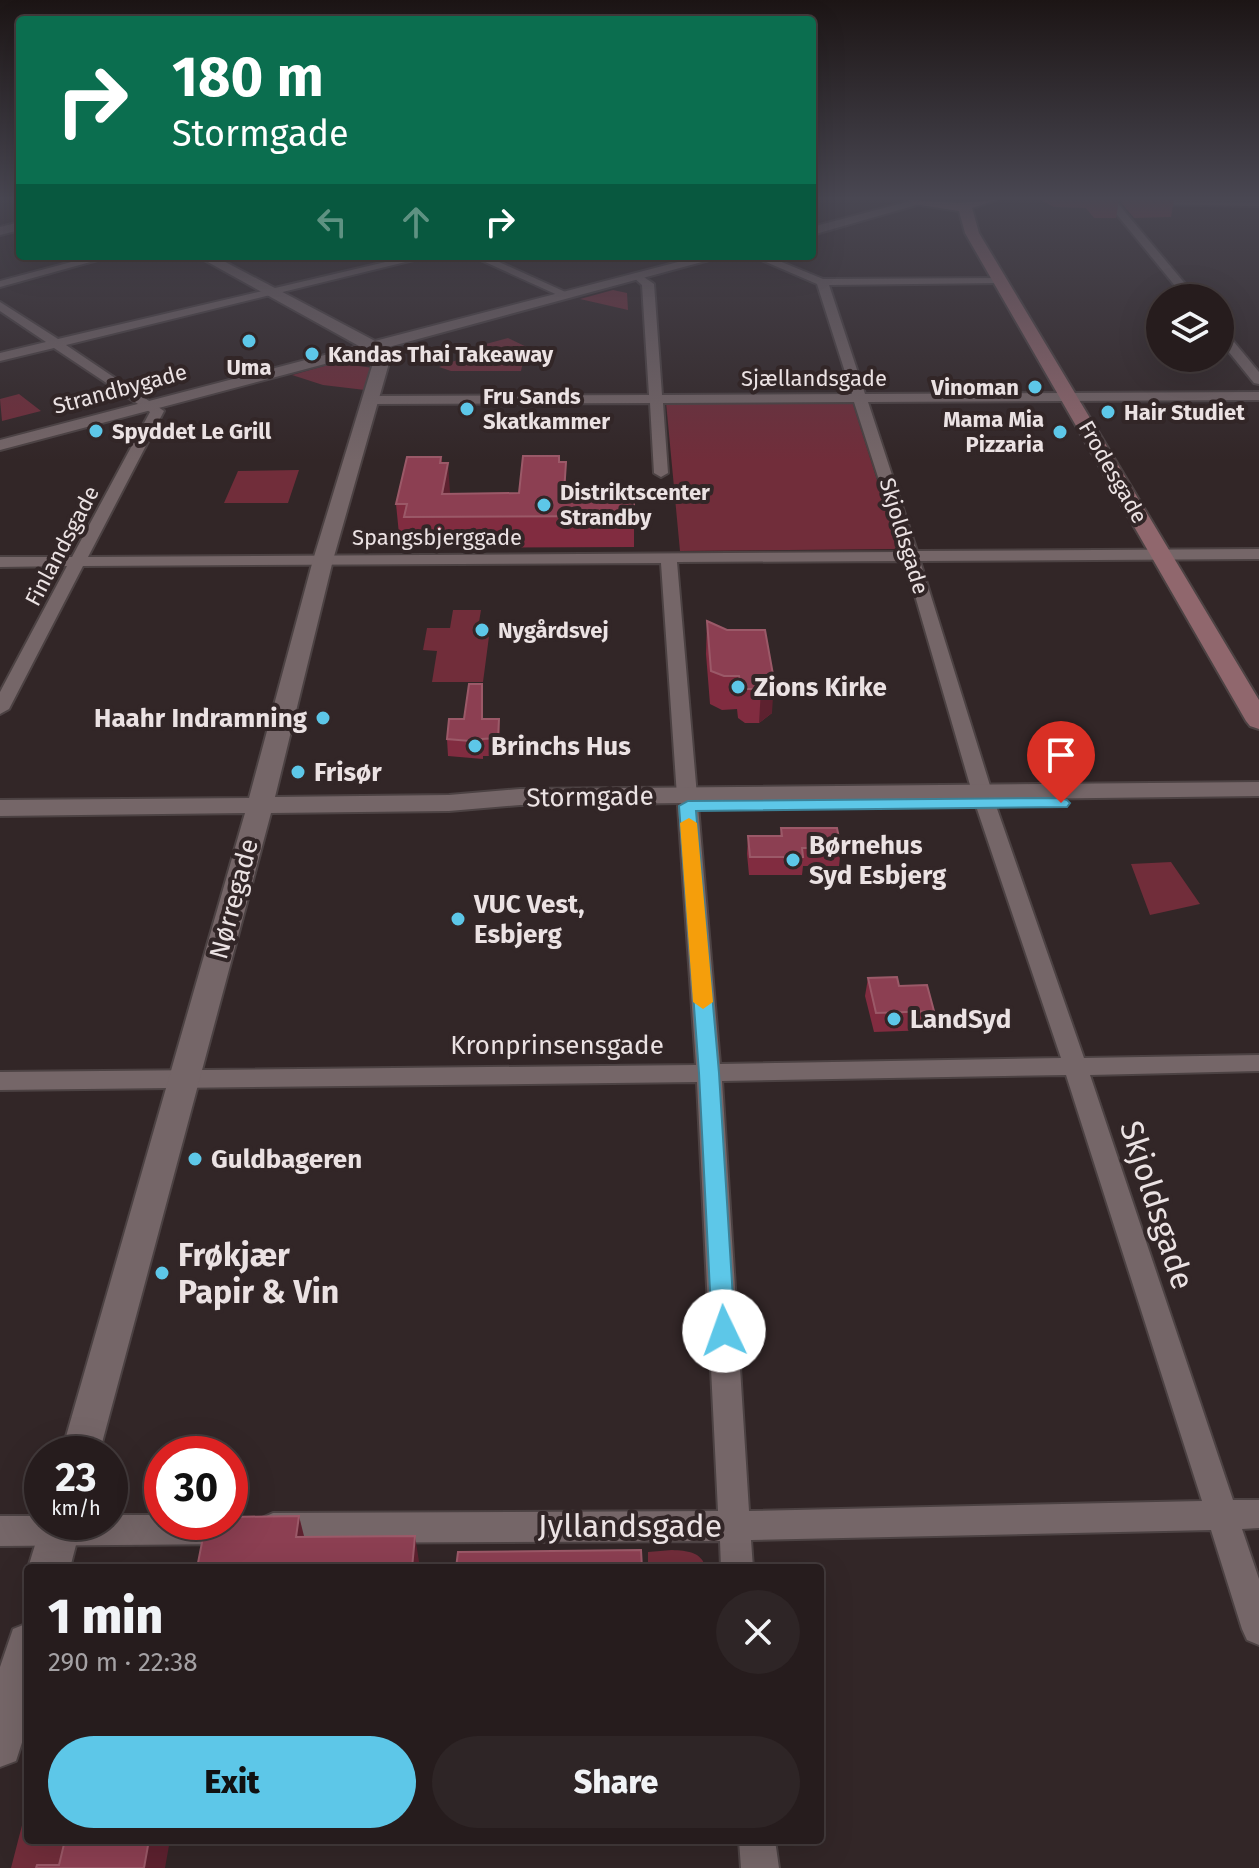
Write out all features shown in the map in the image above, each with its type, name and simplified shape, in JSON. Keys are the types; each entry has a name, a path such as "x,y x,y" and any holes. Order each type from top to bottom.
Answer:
{"main road":[{"name":"Frodesgade","path":"1005,287 1259,721"}],"street":[{"path":"260,287 373,347"},
{"path":"0,357 290,287"},
{"path":"548,287 566,295"},
{"name":"Strandbygade","path":"0,445 596,287"},
{"path":"648,287 661,473"},
{"name":"Skjoldsgade","path":"824,287 911,556 984,798 1075,1065 1259,1629"},
{"path":"0,306 152,405"},
{"name":"Nørregade","path":"85,1436 260,805 323,560 381,363 381,353 373,347"},
{"path":"1234,350 1259,380"},
{"name":"Sjællandsgade","path":"369,400 1259,396"},
{"name":"Finlandsgade","path":"0,709 156,416 157,411 152,405"},
{"name":"Spangsbjerggade","path":"0,562 1259,554"},
{"path":"669,558 709,1073 737,1564"},
{"name":"Stormgade","path":"0,808 449,803 491,807 687,801 984,798 1259,789"},
{"name":"Stormgade","path":"984,798 1259,805"},
{"name":"Kronprinsensgade","path":"0,1081 1259,1063"},
{"name":"Jyllandsgade","path":"128,1526 734,1526 1259,1514"},
{"name":"Jyllandsgade","path":"0,1531 24,1529"},
{"path":"50,1564 57,1540"},
{"path":"0,1745 24,1658"},
{"path":"757,1844 760,1868"}],"shaded area":[{"path":"613,290 627,293 628,310 580,299"},
{"path":"508,338 533,350 554,350 554,361 523,361 521,371 451,371 439,367 478,352 471,348"},
{"path":"335,363 374,368 365,390 323,385 292,375"},
{"path":"19,394 41,411 2,421 0,399"},
{"path":"852,401 899,549 680,551 666,402"},
{"path":"299,470 288,503 224,503 238,471"},
{"path":"453,610 481,610 478,628 490,629 483,682 432,682 437,651 423,650 427,628 450,628"},
{"path":"1171,862 1200,904 1150,915 1131,864"},
{"path":"648,1552 688,1552 697,1555 705,1564 648,1564"},
{"path":"24,1818 24,1844 76,1844 71,1868 11,1868"}],"building":[{"path":"523,456 559,456 559,462 566,462 564,493 634,493 634,516 404,517 407,504 396,504 407,457 441,457 440,463 448,463 442,494 519,493"},
{"path":"707,621 727,630 765,630 774,680 761,689 747,689 740,685 739,676 724,676 711,671"},
{"path":"469,684 482,684 482,719 499,719 498,738 482,739 482,742 447,739 449,719 464,719"},
{"path":"781,828 837,828 841,848 802,848 803,857 750,857 748,836 782,836"},
{"path":"897,977 899,986 927,985 934,1011 876,1013 868,978"},
{"path":"299,1516 296,1537 415,1536 412,1564 198,1564 202,1540 248,1540 248,1517"},
{"path":"641,1550 642,1564 456,1564 458,1552"},
{"path":"64,1844 148,1844 144,1868 36,1868 37,1865 59,1865"}],"slow traffic":[{"path":"689,823 703,1002"}],"place":[{"name":"Uma","path":"249,341"},
{"name":"Kandas Thai Takeaway","path":"312,354"},
{"name":"Vinoman","path":"1035,387"},
{"name":"Fru Sands Skatkammer","path":"467,409"},
{"name":"Hair Studiet","path":"1108,412"},
{"name":"Spyddet Le Grill","path":"96,431"},
{"name":"Mama Mia Pizzaria","path":"1060,432"},
{"name":"Distriktscenter Strandby","path":"544,505"},
{"name":"Nygårdsvej","path":"482,630"},
{"name":"Zions Kirke","path":"738,687"},
{"name":"Haahr Indramning","path":"323,718"},
{"name":"Brinchs Hus","path":"475,746"},
{"name":"Frisør","path":"298,772"},
{"name":"Børnehus Syd Esbjerg","path":"793,860"},
{"name":"VUC Vest, Esbjerg","path":"458,919"},
{"name":"LandSyd","path":"894,1019"},
{"name":"Guldbageren","path":"195,1159"},
{"name":"Frøkjær Papir & Vin","path":"162,1273"}],"route":[{"path":"724,1331 709,1073 688,806 1061,803"}]}
